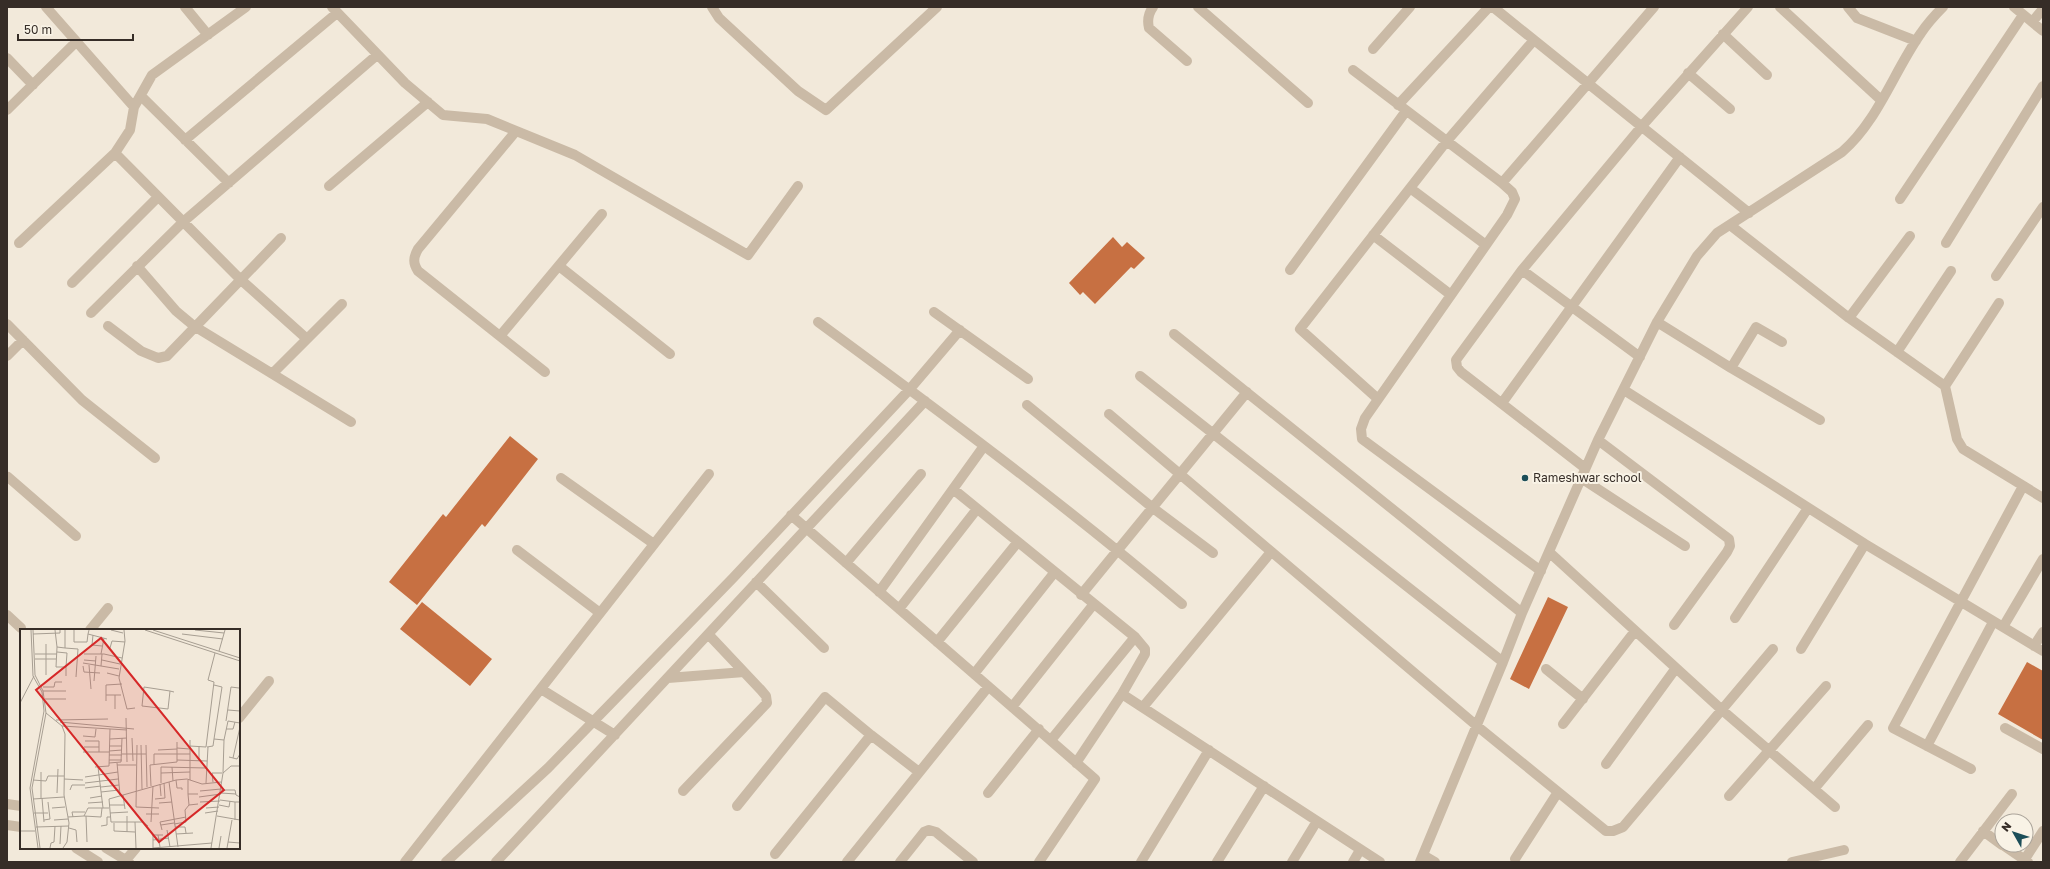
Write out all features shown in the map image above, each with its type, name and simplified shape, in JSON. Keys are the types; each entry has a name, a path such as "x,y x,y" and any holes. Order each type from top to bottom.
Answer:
{"street":[{"path":"46,7 134,107"},
{"path":"185,7 208,35"},
{"path":"19,243 115,153 130,130 134,107 152,75 246,7"},
{"path":"712,7 719,18 798,92 826,110 937,7"},
{"path":"1153,7 1148,17 1149,28 1187,61"},
{"path":"1198,7 1308,103"},
{"path":"1373,49 1410,7"},
{"path":"1290,270 1402,108 1489,7"},
{"path":"1493,7 1749,213"},
{"path":"1502,183 1651,11 1640,7"},
{"path":"1585,468 1461,372 1457,367 1456,360 1522,270 1642,126 1748,7"},
{"path":"1780,7 1881,100"},
{"path":"1848,7 1857,18 1916,41"},
{"path":"1435,862 1421,858 1477,726 1522,613 1585,468 1657,322 1697,256 1717,233 1842,152 1854,141 1881,100 1916,41 1943,7"},
{"path":"2014,7 2043,31"},
{"path":"2032,22 2043,9"},
{"path":"185,140 335,10 405,83 443,115 487,120 575,155 748,255 798,186"},
{"path":"1900,199 2023,15"},
{"path":"1723,34 1767,75"},
{"path":"1378,399 1300,329 1446,142 1534,40"},
{"path":"7,110 76,42"},
{"path":"91,313 183,222 377,55"},
{"path":"7,58 33,85"},
{"path":"1353,70 1502,183 1512,192 1514,199 1508,215 1365,418 1361,429 1362,439 1541,571"},
{"path":"1688,73 1730,109"},
{"path":"1946,243 2043,86"},
{"path":"141,96 229,183"},
{"path":"329,186 428,102"},
{"path":"516,132 418,249 414,256 414,265 418,271 545,372"},
{"path":"115,153 240,280 307,339"},
{"path":"1502,403 1680,158"},
{"path":"1410,188 1486,245"},
{"path":"72,283 158,197"},
{"path":"1996,276 2043,207"},
{"path":"500,336 602,214"},
{"path":"1730,225 1849,318 1945,386 1957,440 1964,449 2043,498"},
{"path":"1373,235 1452,294"},
{"path":"1849,318 1910,236"},
{"path":"108,326 141,351 158,358 168,356 194,326 281,238"},
{"path":"137,266 176,310 194,326 351,422"},
{"path":"559,266 670,354"},
{"path":"1522,270 1640,357"},
{"path":"1897,352 1951,272"},
{"path":"1945,386 1999,303"},
{"path":"272,373 342,304"},
{"path":"934,312 1028,379"},
{"path":"818,322 984,446 1118,550 1182,604"},
{"path":"1657,322 1730,368 1820,420"},
{"path":"7,324 82,400 155,458"},
{"path":"1730,368 1756,327 1782,342"},
{"path":"446,862 548,768 593,722 909,390 960,330"},
{"path":"1174,334 1522,613"},
{"path":"7,356 23,340"},
{"path":"1140,376 1503,662"},
{"path":"1624,390 1865,544 1959,602 2043,651"},
{"path":"1081,595 1247,392"},
{"path":"496,862 709,635 756,582 925,401"},
{"path":"1027,405 1153,508 1212,553"},
{"path":"1109,414 1477,726 1606,831 1623,828 1773,649"},
{"path":"1598,440 1729,539 1730,546 1727,552 1674,625"},
{"path":"879,592 984,446"},
{"path":"405,862 709,474"},
{"path":"846,563 921,474"},
{"path":"7,477 76,536"},
{"path":"561,478 654,544"},
{"path":"1581,478 1685,546"},
{"path":"1971,769 1893,728 1959,602 2023,486"},
{"path":"953,489 1017,543 1135,638 1145,649 1145,654 1122,694 1076,763"},
{"path":"1735,618 1808,508"},
{"path":"899,609 977,509"},
{"path":"791,515 988,687 1039,729 1094,779 1039,862"},
{"path":"937,642 1017,543"},
{"path":"1801,649 1865,544"},
{"path":"517,550 600,613"},
{"path":"1144,707 1271,552"},
{"path":"1549,552 1722,710 1836,807"},
{"path":"2003,628 2043,559"},
{"path":"974,674 1054,572"},
{"path":"756,582 824,648"},
{"path":"1012,707 1094,605"},
{"path":"91,629 108,608"},
{"path":"7,615 21,628"},
{"path":"1927,746 1993,622"},
{"path":"1563,724 1635,631"},
{"path":"2034,646 2043,632"},
{"path":"682,791 767,704 766,696 709,635"},
{"path":"1051,740 1135,638"},
{"path":"1606,764 1676,668"},
{"path":"1546,669 1583,699"},
{"path":"668,678 744,672"},
{"path":"240,717 269,681"},
{"path":"1729,796 1826,686"},
{"path":"847,862 988,687"},
{"path":"541,689 615,735"},
{"path":"1122,694 1380,862"},
{"path":"737,806 825,696 871,735 919,772"},
{"path":"1814,789 1868,725"},
{"path":"2005,728 2043,749"},
{"path":"988,793 1039,729"},
{"path":"775,854 871,735"},
{"path":"1141,862 1209,750"},
{"path":"1217,862 1264,786"},
{"path":"1515,859 1558,792"},
{"path":"1960,862 1982,831 2012,794"},
{"path":"1292,862 1317,821"},
{"path":"7,826 20,827"},
{"path":"900,862 924,832 929,830 936,832 973,862"},
{"path":"1982,831 1994,839"},
{"path":"2014,853 2025,861 2043,831"},
{"path":"78,849 98,862"},
{"path":"108,849 127,861 135,849"},
{"path":"1353,862 1360,850"},
{"path":"1792,862 1844,850"}],"building":[{"path":"1113,237 1122,247 1127,242 1145,258 1134,269 1131,267 1095,304 1083,292 1080,295 1069,283"},
{"path":"510,436 538,459 485,527 482,524 417,605 389,582 443,514 446,517"},
{"path":"1548,597 1568,607 1529,689 1510,679"},
{"path":"422,602 492,659 470,686 400,629"},
{"path":"2027,662 2043,671 2043,740 1998,714"}],"place":[{"name":"Rameshwar school","path":"1525,478"}]}
